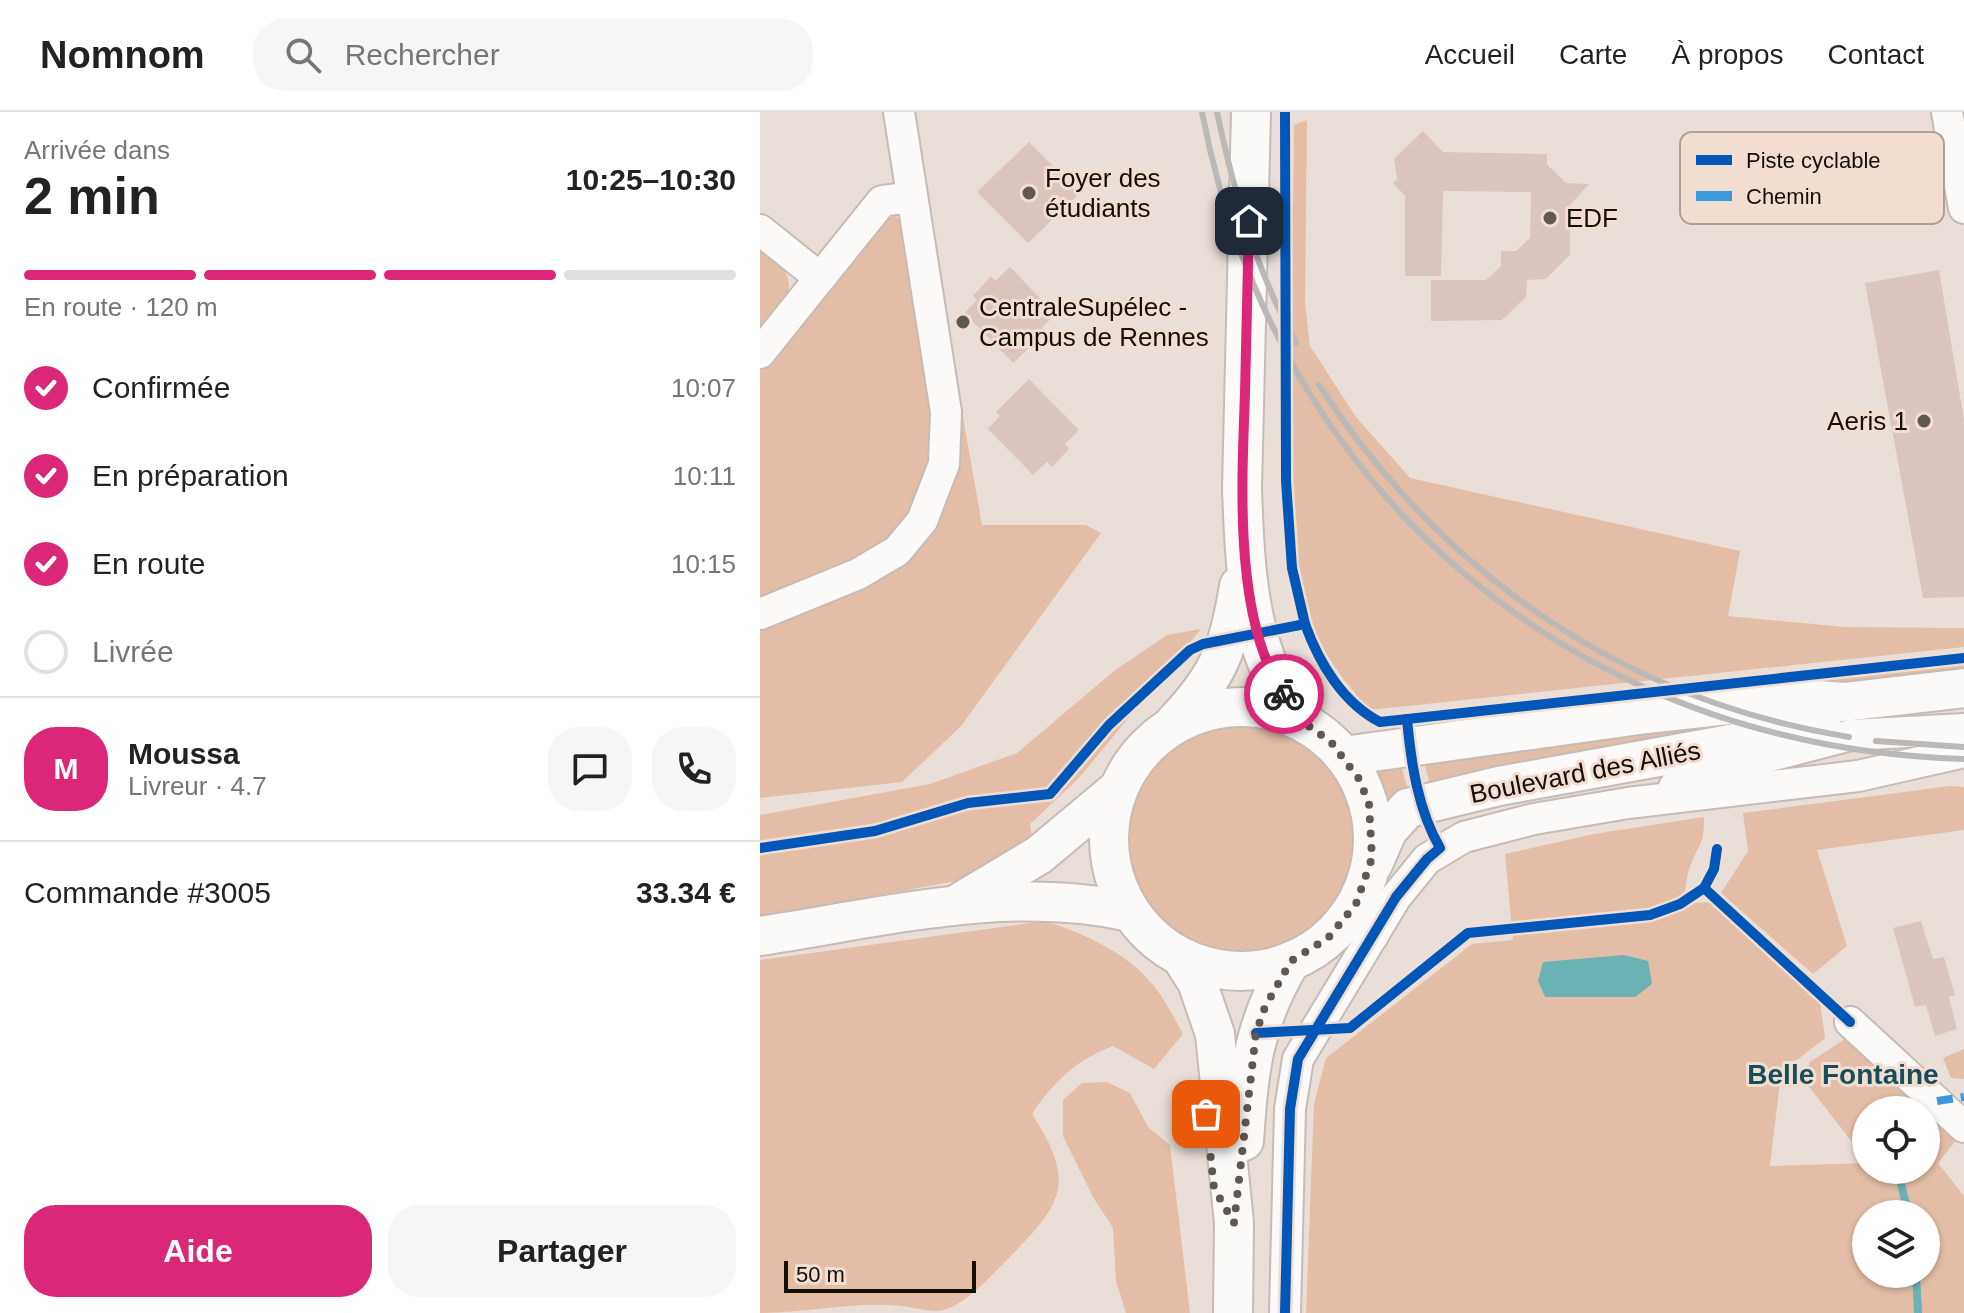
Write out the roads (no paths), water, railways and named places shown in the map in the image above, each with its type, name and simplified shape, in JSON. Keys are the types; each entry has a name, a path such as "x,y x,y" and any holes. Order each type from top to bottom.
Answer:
{"main road":[{"path":"1251,112 1242,489 1244,548 1258,634 1267,663 1299,719"},
{"path":"1175,723 1194,714 1237,706 1258,707 1299,719 1331,742 1344,756 1359,779 1369,804 1372,844 1360,926 1328,938 1291,961 1247,971 1202,966 1181,957 1153,937 1130,912 1111,864 1110,814 1118,789 1141,751 1175,723 1216,672 1230,639 1244,548"},
{"name":"Boulevard des Alliés","path":"1344,756 1792,698 1844,702 1964,688"},
{"name":"Boulevard des Alliés","path":"1365,884 1388,830 1408,808 1499,786 1736,743 1844,702"},
{"path":"948,907 998,882 1039,855 1118,789"},
{"path":"760,936 948,907 1050,901 1079,902 1130,912"},
{"path":"1181,957 1197,982 1215,1034 1234,1223"},
{"path":"1233,1313 1234,1223 1256,1033 1265,1007 1291,961"}],"street":[{"path":"760,614 843,581 890,556 918,528 938,486 947,443 946,412 899,112"},
{"path":"1947,112 1964,208"},
{"path":"760,353 882,201 912,197"},
{"path":"760,230 820,278"},
{"path":"1631,803 1720,769 1851,735 1964,729"},
{"path":"1285,1313 1290,1109 1298,1059 1360,926 1396,897 1440,848 1464,837 1534,819 1631,803 1858,776 1964,752"},
{"path":"1850,1022 1964,1127"}],"water":[{"path":"1624,955 1648,961 1652,984 1635,997 1545,997 1538,981 1543,962"}],"waterway":[{"path":"1901,1184 1905,1200"},
{"path":"1917,1288 1918,1313"}],"railway":[{"path":"1202,112 1240,249 1297,372 1373,481 1465,574 1572,650 1692,707 1823,744 1964,759"},
{"path":"1217,112 1248,230 1269,288 1296,343"},
{"path":"1319,385 1368,453 1422,515 1482,570 1546,618 1615,659 1688,693 1766,719 1849,737"},
{"path":"1876,741 1964,747"}],"place":[{"name":"Foyer des étudiants","path":"1029,193"},
{"name":"EDF","path":"1550,218"},
{"name":"CentraleSupélec - Campus de Rennes","path":"963,322"},
{"name":"Aeris 1","path":"1924,421"}],"district":[{"name":"Belle Fontaine","path":"1843,1074"}]}
